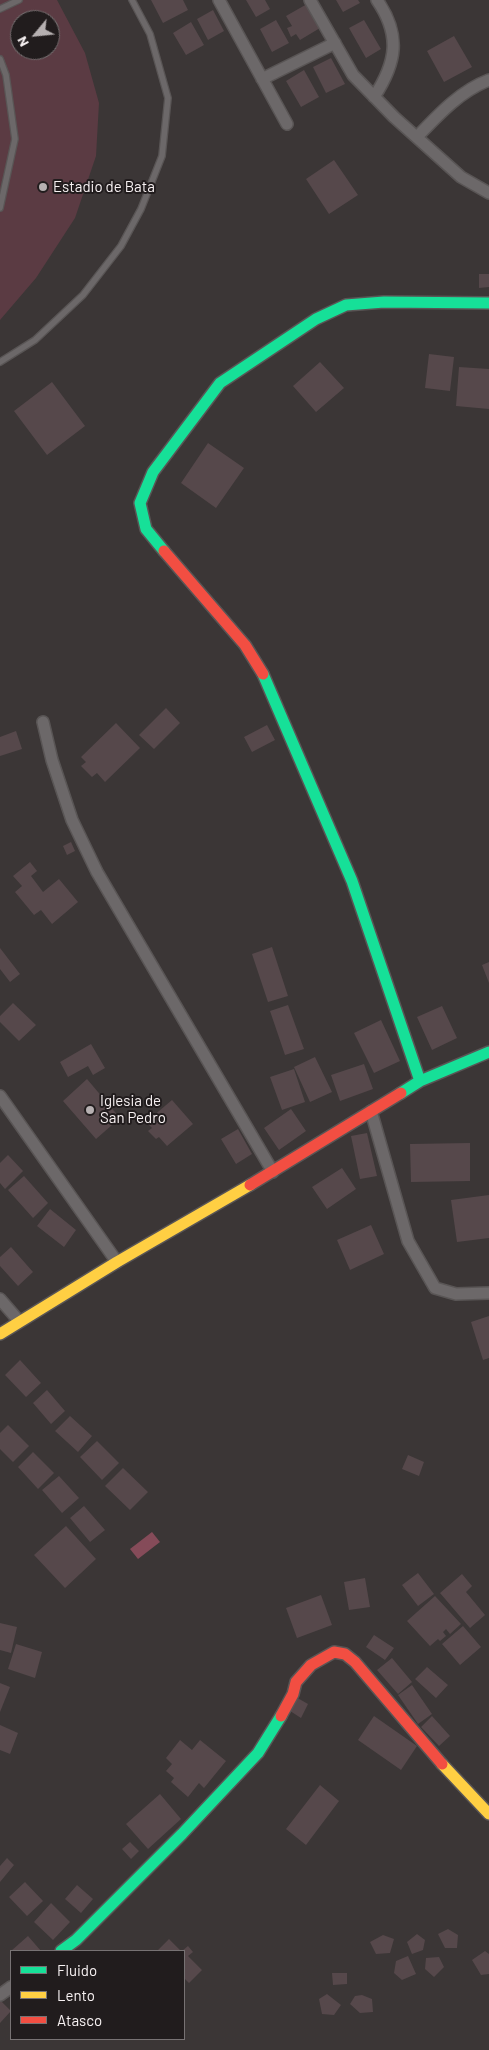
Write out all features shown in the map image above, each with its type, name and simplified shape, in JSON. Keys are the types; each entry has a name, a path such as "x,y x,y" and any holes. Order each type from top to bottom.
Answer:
{"street":[{"path":"219,0 287,124"},
{"path":"310,0 353,75 374,97 462,177 489,193"},
{"path":"374,97 385,80 394,54 394,33 387,15 377,0"},
{"path":"262,79 335,44"},
{"path":"417,137 435,118 472,86 489,80"},
{"path":"420,1081 352,881 268,682 245,645 146,529 140,503 153,472 220,383 316,320 346,305 384,302 489,303"},
{"path":"43,722 52,760 72,820 97,872 273,1172"},
{"path":"0,1334 19,1320 273,1172 420,1081 489,1052"},
{"path":"0,1096 117,1262"},
{"path":"371,1111 408,1241 435,1288 456,1294 489,1293"},
{"path":"0,1299 19,1320"},
{"path":"62,1950 76,1940 182,1834 258,1754 275,1728 296,1682 311,1665 334,1652 345,1654 355,1662 489,1814"}],"lane":[{"path":"0,9 19,0"},
{"path":"0,362 35,340 83,295 121,246 141,209 162,156 168,98 150,34 132,0"},
{"path":"0,59 6,74 15,139 0,208"}],"shaded area":[{"name":"Estadio de Bata","path":"0,0 57,0 85,53 99,103 96,156 75,218 36,278 0,320"},
{"path":"152,1532 160,1542 138,1559 130,1549"}],"building":[{"path":"151,0 183,0 188,10 163,23"},
{"path":"246,0 265,0 270,9 256,17"},
{"path":"336,0 358,0 360,3 343,12"},
{"path":"307,4 320,28 300,40 296,34 291,37 287,28 292,26 286,16"},
{"path":"213,10 224,31 208,40 197,19"},
{"path":"276,20 289,43 272,52 260,29"},
{"path":"364,20 381,49 366,58 349,28"},
{"path":"191,22 204,45 186,55 173,33"},
{"path":"454,36 472,67 444,82 427,51"},
{"path":"331,58 345,84 326,93 313,67"},
{"path":"304,70 319,97 301,107 286,81"},
{"path":"334,160 358,195 329,214 306,179"},
{"path":"479,274 489,274 489,287 479,288"},
{"path":"429,354 454,357 450,391 425,388"},
{"path":"320,362 344,388 316,412 293,386"},
{"path":"459,367 489,369 489,409 456,406"},
{"path":"52,382 85,426 47,455 14,411"},
{"path":"208,443 244,468 216,508 181,483"},
{"path":"166,708 180,723 154,749 139,735"},
{"path":"116,723 140,748 105,782 97,773 92,777 81,766 86,762 81,757"},
{"path":"267,725 275,740 252,752 244,737"},
{"path":"16,731 22,749 0,756 0,737"},
{"path":"71,842 75,851 67,855 63,846"},
{"path":"30,862 37,871 31,876 43,892 59,879 78,902 52,924 41,910 34,915 15,892 22,886 13,876"},
{"path":"272,947 288,996 268,1002 252,954"},
{"path":"0,948 20,974 10,982 0,969"},
{"path":"489,962 489,983 482,965"},
{"path":"13,1003 36,1025 19,1041 0,1022 0,1016"},
{"path":"288,1005 304,1049 285,1055 270,1011"},
{"path":"442,1006 457,1038 432,1050 417,1017"},
{"path":"381,1020 400,1061 374,1073 354,1033"},
{"path":"91,1044 105,1068 93,1075 88,1066 68,1077 60,1062"},
{"path":"315,1057 332,1092 310,1102 294,1067"},
{"path":"364,1064 373,1089 340,1101 331,1075"},
{"path":"294,1069 305,1102 282,1110 270,1077"},
{"path":"87,1079 120,1118 96,1139 63,1101"},
{"path":"172,1100 193,1124 167,1146 159,1137 156,1139 148,1131 152,1128 146,1122"},
{"path":"291,1109 306,1131 279,1150 264,1128"},
{"path":"238,1129 252,1154 236,1164 221,1139"},
{"path":"367,1133 377,1176 360,1179 351,1136"},
{"path":"470,1143 470,1181 411,1182 410,1144"},
{"path":"8,1155 23,1171 5,1189 0,1183 0,1163"},
{"path":"342,1168 356,1189 327,1209 312,1187"},
{"path":"24,1176 48,1203 33,1218 8,1190"},
{"path":"489,1195 489,1238 457,1242 451,1200"},
{"path":"50,1209 76,1230 64,1247 37,1226"},
{"path":"371,1225 384,1254 350,1270 337,1240"},
{"path":"11,1247 33,1272 18,1286 0,1266 0,1257"},
{"path":"489,1316 489,1358 483,1360 471,1322"},
{"path":"20,1360 41,1383 26,1397 5,1375"},
{"path":"47,1390 65,1411 51,1424 33,1403"},
{"path":"70,1416 92,1436 78,1452 55,1431"},
{"path":"8,1425 29,1446 13,1462 0,1449 0,1433"},
{"path":"97,1441 119,1463 102,1480 80,1457"},
{"path":"33,1452 54,1473 38,1489 18,1467"},
{"path":"408,1455 424,1462 419,1476 402,1469"},
{"path":"123,1468 148,1492 130,1510 105,1486"},
{"path":"59,1476 79,1498 62,1513 42,1490"},
{"path":"84,1506 105,1530 90,1542 70,1518"},
{"path":"66,1526 96,1559 65,1588 34,1555"},
{"path":"418,1573 434,1594 418,1606 402,1585"},
{"path":"462,1574 472,1586 466,1592 485,1615 470,1628 440,1593"},
{"path":"365,1578 370,1607 349,1610 344,1582"},
{"path":"321,1595 332,1625 297,1638 286,1608"},
{"path":"435,1596 461,1624 450,1634 446,1629 443,1632 446,1636 440,1641 438,1639 430,1646 407,1621"},
{"path":"0,1623 17,1627 11,1653 0,1650"},
{"path":"463,1626 481,1647 460,1665 442,1644"},
{"path":"374,1635 394,1648 385,1660 366,1647"},
{"path":"16,1644 42,1652 35,1678 8,1669"},
{"path":"392,1658 412,1682 398,1694 377,1670"},
{"path":"427,1667 448,1685 436,1698 415,1679"},
{"path":"0,1683 10,1687 0,1712"},
{"path":"412,1685 432,1714 418,1724 398,1695"},
{"path":"294,1696 308,1704 301,1718 287,1709"},
{"path":"374,1716 417,1746 401,1770 358,1740"},
{"path":"432,1716 450,1736 439,1746 421,1727"},
{"path":"0,1725 18,1733 10,1754 0,1750"},
{"path":"180,1740 192,1750 200,1740 226,1761 204,1788 199,1783 188,1797 171,1782 174,1778 166,1771 172,1764 166,1758"},
{"path":"320,1785 339,1801 306,1845 286,1829"},
{"path":"160,1794 181,1819 148,1849 126,1824"},
{"path":"130,1842 139,1851 131,1859 122,1849"},
{"path":"7,1858 14,1865 0,1882 0,1866"},
{"path":"25,1882 43,1901 27,1916 9,1897"},
{"path":"77,1885 93,1899 81,1913 65,1899"},
{"path":"51,1903 70,1922 53,1940 34,1922"},
{"path":"448,1929 458,1935 457,1948 445,1948 438,1934"},
{"path":"417,1934 425,1940 423,1950 412,1954 407,1942"},
{"path":"383,1935 394,1939 390,1953 376,1954 370,1942"},
{"path":"28,1936 40,1950 12,1950"},
{"path":"169,1939 180,1950 158,1950"},
{"path":"188,1946 193,1952 188,1956 202,1970 189,1983 185,1979 185,1950 183,1950"},
{"path":"485,1951 489,1954 489,1974 481,1975 472,1960"},
{"path":"408,1956 416,1974 402,1980 394,1973 396,1961"},
{"path":"439,1957 444,1967 434,1977 425,1969 426,1958"},
{"path":"332,1973 347,1973 347,1984 333,1985"},
{"path":"327,1994 341,2005 334,2015 322,2014 319,1999"},
{"path":"362,1995 372,1999 373,2012 360,2013 350,2004 355,1996"},
{"path":"0,2000 10,2012 0,2023"}],"traffic: fast":[{"path":"164,551 146,529 140,503 153,472 220,383 316,319 346,305 384,302 489,303"},
{"path":"263,674 352,881 420,1081"},
{"path":"401,1093 420,1081 489,1052"},
{"path":"62,1950 76,1940 182,1834 258,1753 281,1716"}],"traffic: slow":[{"path":"0,1334 117,1262 250,1185"},
{"path":"442,1764 489,1814"}],"traffic: jam":[{"path":"164,551 245,645 263,674"},
{"path":"250,1185 401,1093"},
{"path":"281,1716 293,1694 296,1682 311,1665 334,1652 345,1654 355,1662 442,1764"}],"place":[{"name":"Estadio de Bata","path":"43,187"},
{"name":"Iglesia de San Pedro","path":"90,1110"}]}
